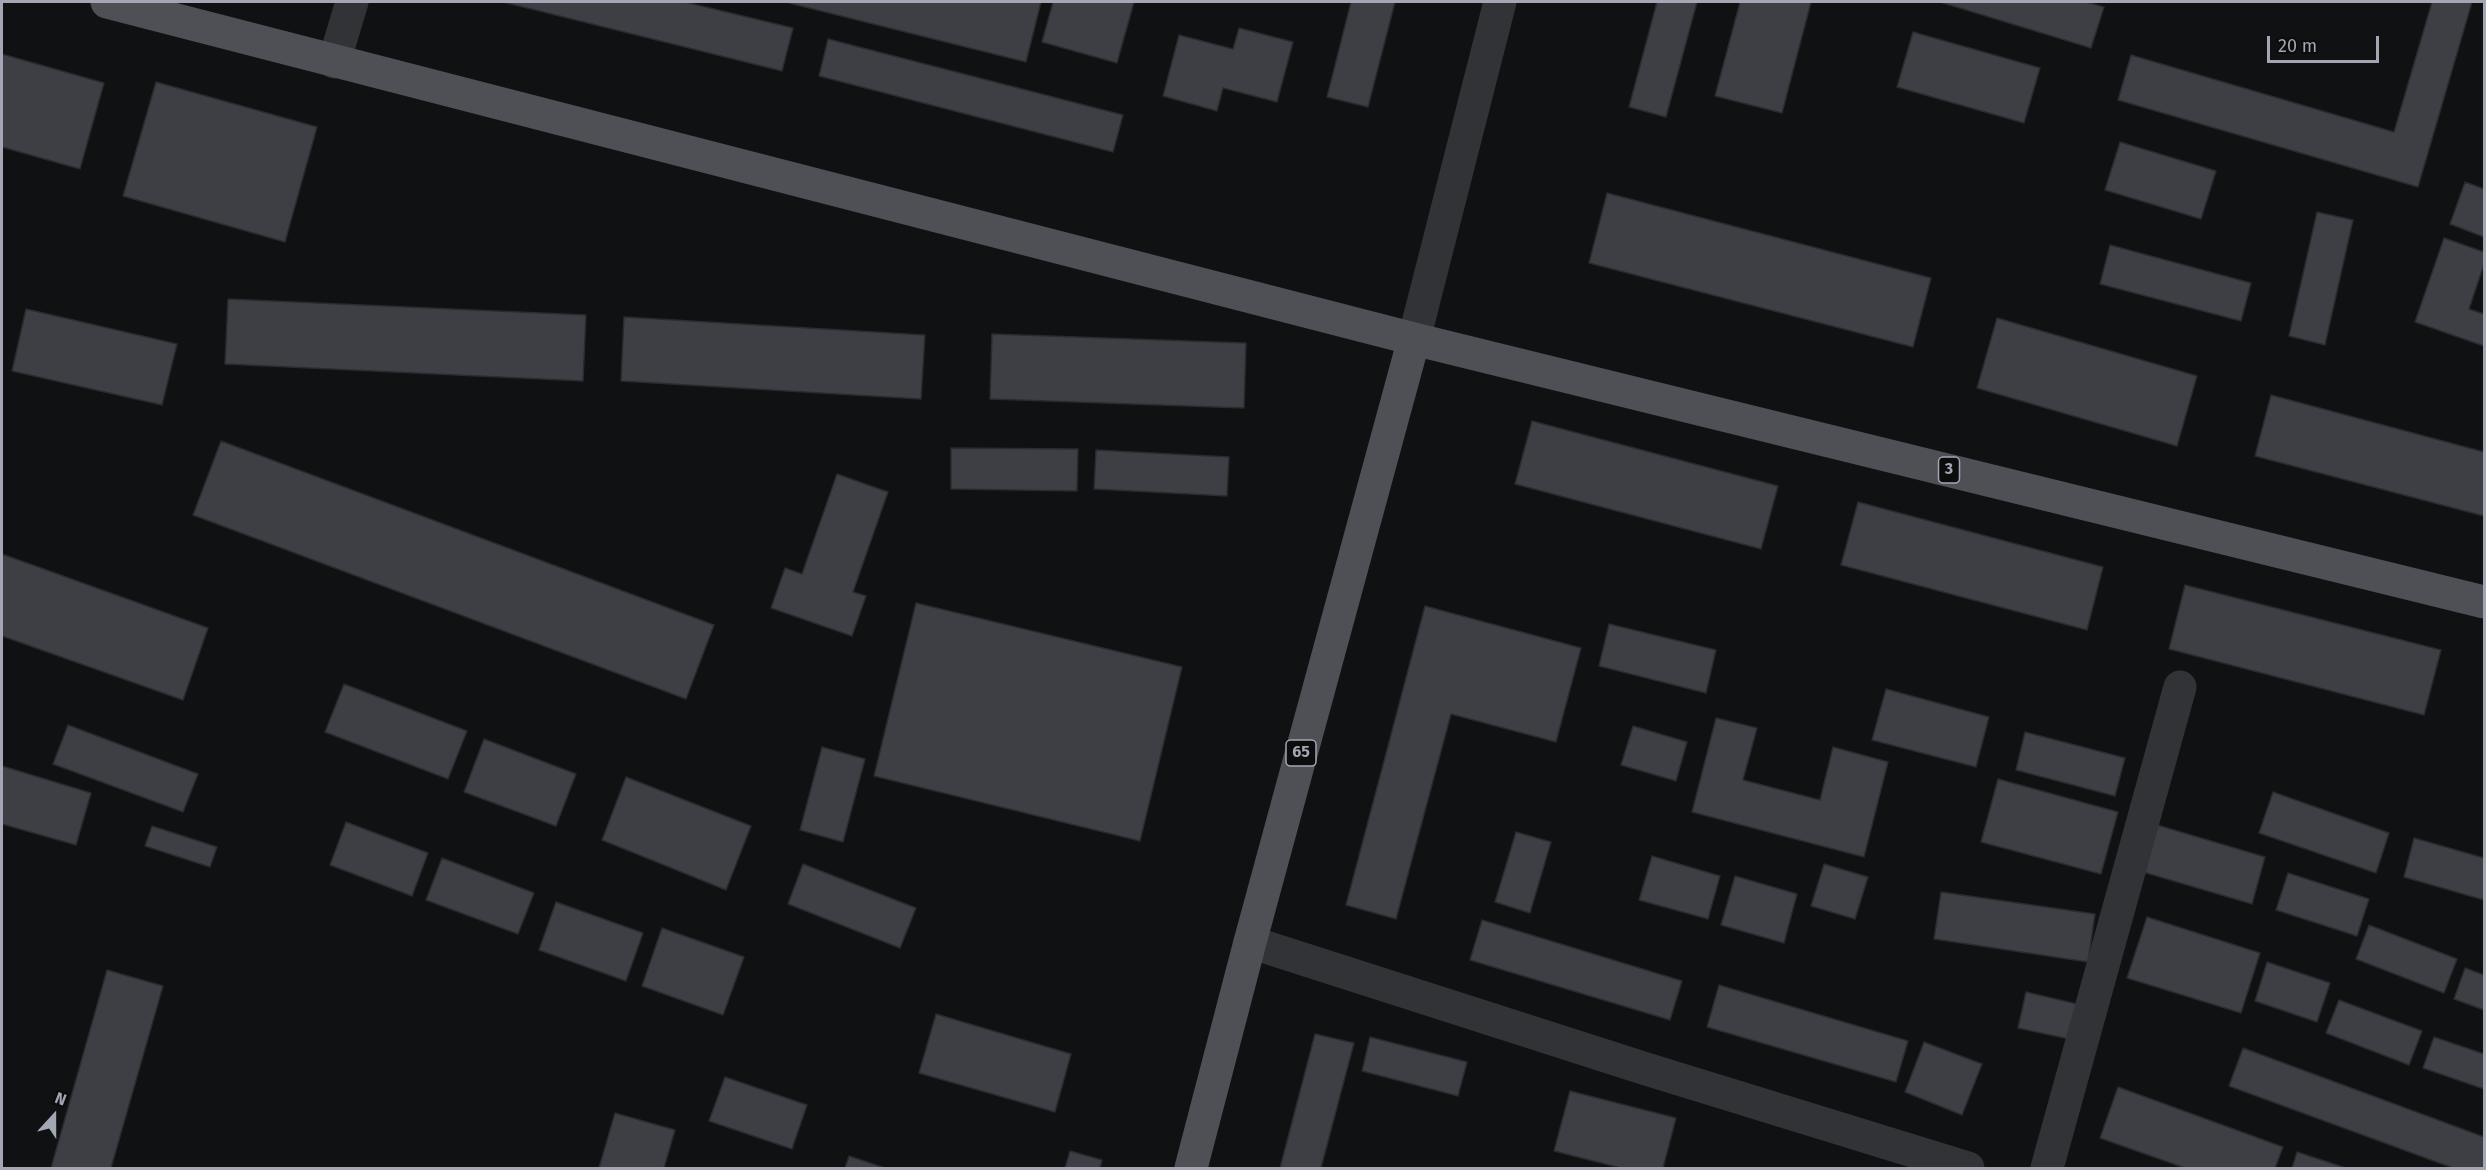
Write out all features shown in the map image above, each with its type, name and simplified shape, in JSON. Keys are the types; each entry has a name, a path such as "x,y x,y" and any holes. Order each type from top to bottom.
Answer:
{"main road":[{"name":"3","path":"107,2 1414,339 2484,602"},
{"name":"65","path":"1191,1168 1414,339"}],"street":[{"path":"334,62 352,2"},
{"path":"1414,339 1500,2"},
{"path":"2047,1168 2180,687"},
{"path":"1250,942 1643,1068 1968,1168"}],"building":[{"path":"503,2 685,2 793,28 782,71"},
{"path":"790,2 1041,2 1026,62"},
{"path":"1053,2 1134,2 1117,63 1042,42"},
{"path":"1351,2 1395,2 1368,107 1327,97"},
{"path":"1657,2 1697,2 1666,117 1629,107"},
{"path":"1740,2 1811,2 1782,113 1715,96"},
{"path":"1940,2 2087,2 2104,7 2091,48"},
{"path":"2432,2 2472,2 2418,187 2118,100 2131,55 2394,132"},
{"path":"1239,28 1293,42 1277,102 1223,88 1217,111 1163,96 1179,35 1233,49"},
{"path":"1913,32 2040,68 2024,123 1897,87"},
{"path":"828,39 1123,115 1113,152 819,76"},
{"path":"2,54 104,83 80,169 2,147"},
{"path":"156,82 317,127 285,242 123,196"},
{"path":"2120,142 2216,171 2201,219 2105,190"},
{"path":"2465,182 2484,189 2484,237 2450,224"},
{"path":"1607,193 1931,278 1913,347 1589,263"},
{"path":"2317,212 2353,220 2325,345 2289,336"},
{"path":"2444,238 2484,252 2484,264 2469,309 2484,314 2484,346 2415,322"},
{"path":"2110,245 2251,283 2241,321 2100,284"},
{"path":"228,299 586,315 583,381 225,364"},
{"path":"26,309 177,344 162,405 12,371"},
{"path":"624,317 925,335 921,399 621,381"},
{"path":"1997,318 2197,376 2177,446 1977,388"},
{"path":"992,334 1246,343 1244,408 990,399"},
{"path":"2271,395 2484,452 2484,516 2255,456"},
{"path":"1532,421 1778,486 1761,549 1515,484"},
{"path":"221,441 714,625 686,699 193,515"},
{"path":"951,448 1078,449 1077,491 951,489"},
{"path":"1096,450 1229,457 1227,496 1094,489"},
{"path":"837,474 888,492 853,592 866,596 852,636 771,608 785,568 802,574"},
{"path":"1858,502 2103,567 2087,630 1841,565"},
{"path":"2,554 208,628 183,700 2,636"},
{"path":"2185,585 2441,650 2424,715 2169,649"},
{"path":"916,603 1182,667 1140,841 874,776"},
{"path":"1425,606 1581,648 1556,742 1451,714 1396,919 1346,905"},
{"path":"1609,624 1716,650 1706,693 1599,666"},
{"path":"344,684 467,731 448,779 325,732"},
{"path":"1886,689 1989,717 1976,767 1872,740"},
{"path":"1716,718 1757,728 1743,780 1820,800 1833,747 1888,762 1864,857 1692,812"},
{"path":"68,725 198,774 183,812 53,764"},
{"path":"1633,726 1687,742 1676,781 1621,765"},
{"path":"2025,732 2125,758 2115,796 2016,770"},
{"path":"484,739 576,774 556,826 464,792"},
{"path":"822,747 865,759 843,842 800,830"},
{"path":"2,766 91,793 76,845 2,824"},
{"path":"626,777 751,826 726,890 602,840"},
{"path":"1998,779 2118,812 2101,874 1981,842"},
{"path":"2273,792 2389,833 2376,873 2259,833"},
{"path":"346,822 428,853 412,896 330,865"},
{"path":"2157,825 2265,857 2252,904 2143,872"},
{"path":"152,826 217,847 210,867 145,846"},
{"path":"1516,832 1551,842 1530,913 1495,902"},
{"path":"2414,838 2484,858 2484,900 2404,877"},
{"path":"1652,856 1720,876 1708,919 1639,900"},
{"path":"442,858 534,893 518,934 426,900"},
{"path":"803,864 916,908 900,948 788,904"},
{"path":"1824,864 1868,877 1855,919 1811,906"},
{"path":"2288,873 2369,899 2357,936 2276,910"},
{"path":"1735,876 1797,894 1784,943 1721,925"},
{"path":"1941,892 2095,914 2088,962 1934,939"},
{"path":"556,902 643,933 626,981 539,950"},
{"path":"2147,917 2260,953 2241,1013 2127,978"},
{"path":"1482,920 1682,981 1670,1020 1470,960"},
{"path":"2369,925 2457,959 2444,993 2356,959"},
{"path":"662,928 744,957 723,1015 642,986"},
{"path":"2267,962 2330,983 2317,1022 2255,1001"},
{"path":"2465,968 2484,975 2484,1010 2454,999"},
{"path":"107,970 163,986 111,1168 51,1168"},
{"path":"1719,985 1908,1041 1896,1082 1707,1027"},
{"path":"2026,992 2077,1004 2069,1039 2018,1028"},
{"path":"2339,1000 2422,1031 2409,1065 2326,1033"},
{"path":"936,1014 1071,1054 1055,1112 919,1073"},
{"path":"1315,1034 1354,1043 1321,1168 1280,1168"},
{"path":"1370,1037 1467,1062 1458,1096 1362,1071"},
{"path":"2434,1037 2484,1054 2484,1089 2423,1068"},
{"path":"1924,1042 1982,1064 1962,1115 1905,1092"},
{"path":"2243,1048 2484,1137 2484,1168 2453,1168 2229,1086"},
{"path":"725,1077 807,1105 792,1149 709,1121"},
{"path":"2118,1087 2283,1147 2275,1168 2185,1168 2100,1138"},
{"path":"1570,1091 1676,1118 1663,1168 1621,1168 1554,1151"},
{"path":"615,1113 675,1130 664,1168 599,1168"},
{"path":"1070,1151 1102,1160 1100,1168 1065,1168"},
{"path":"2297,1152 2346,1168 2292,1168"},
{"path":"849,1156 885,1168 845,1168"}]}
